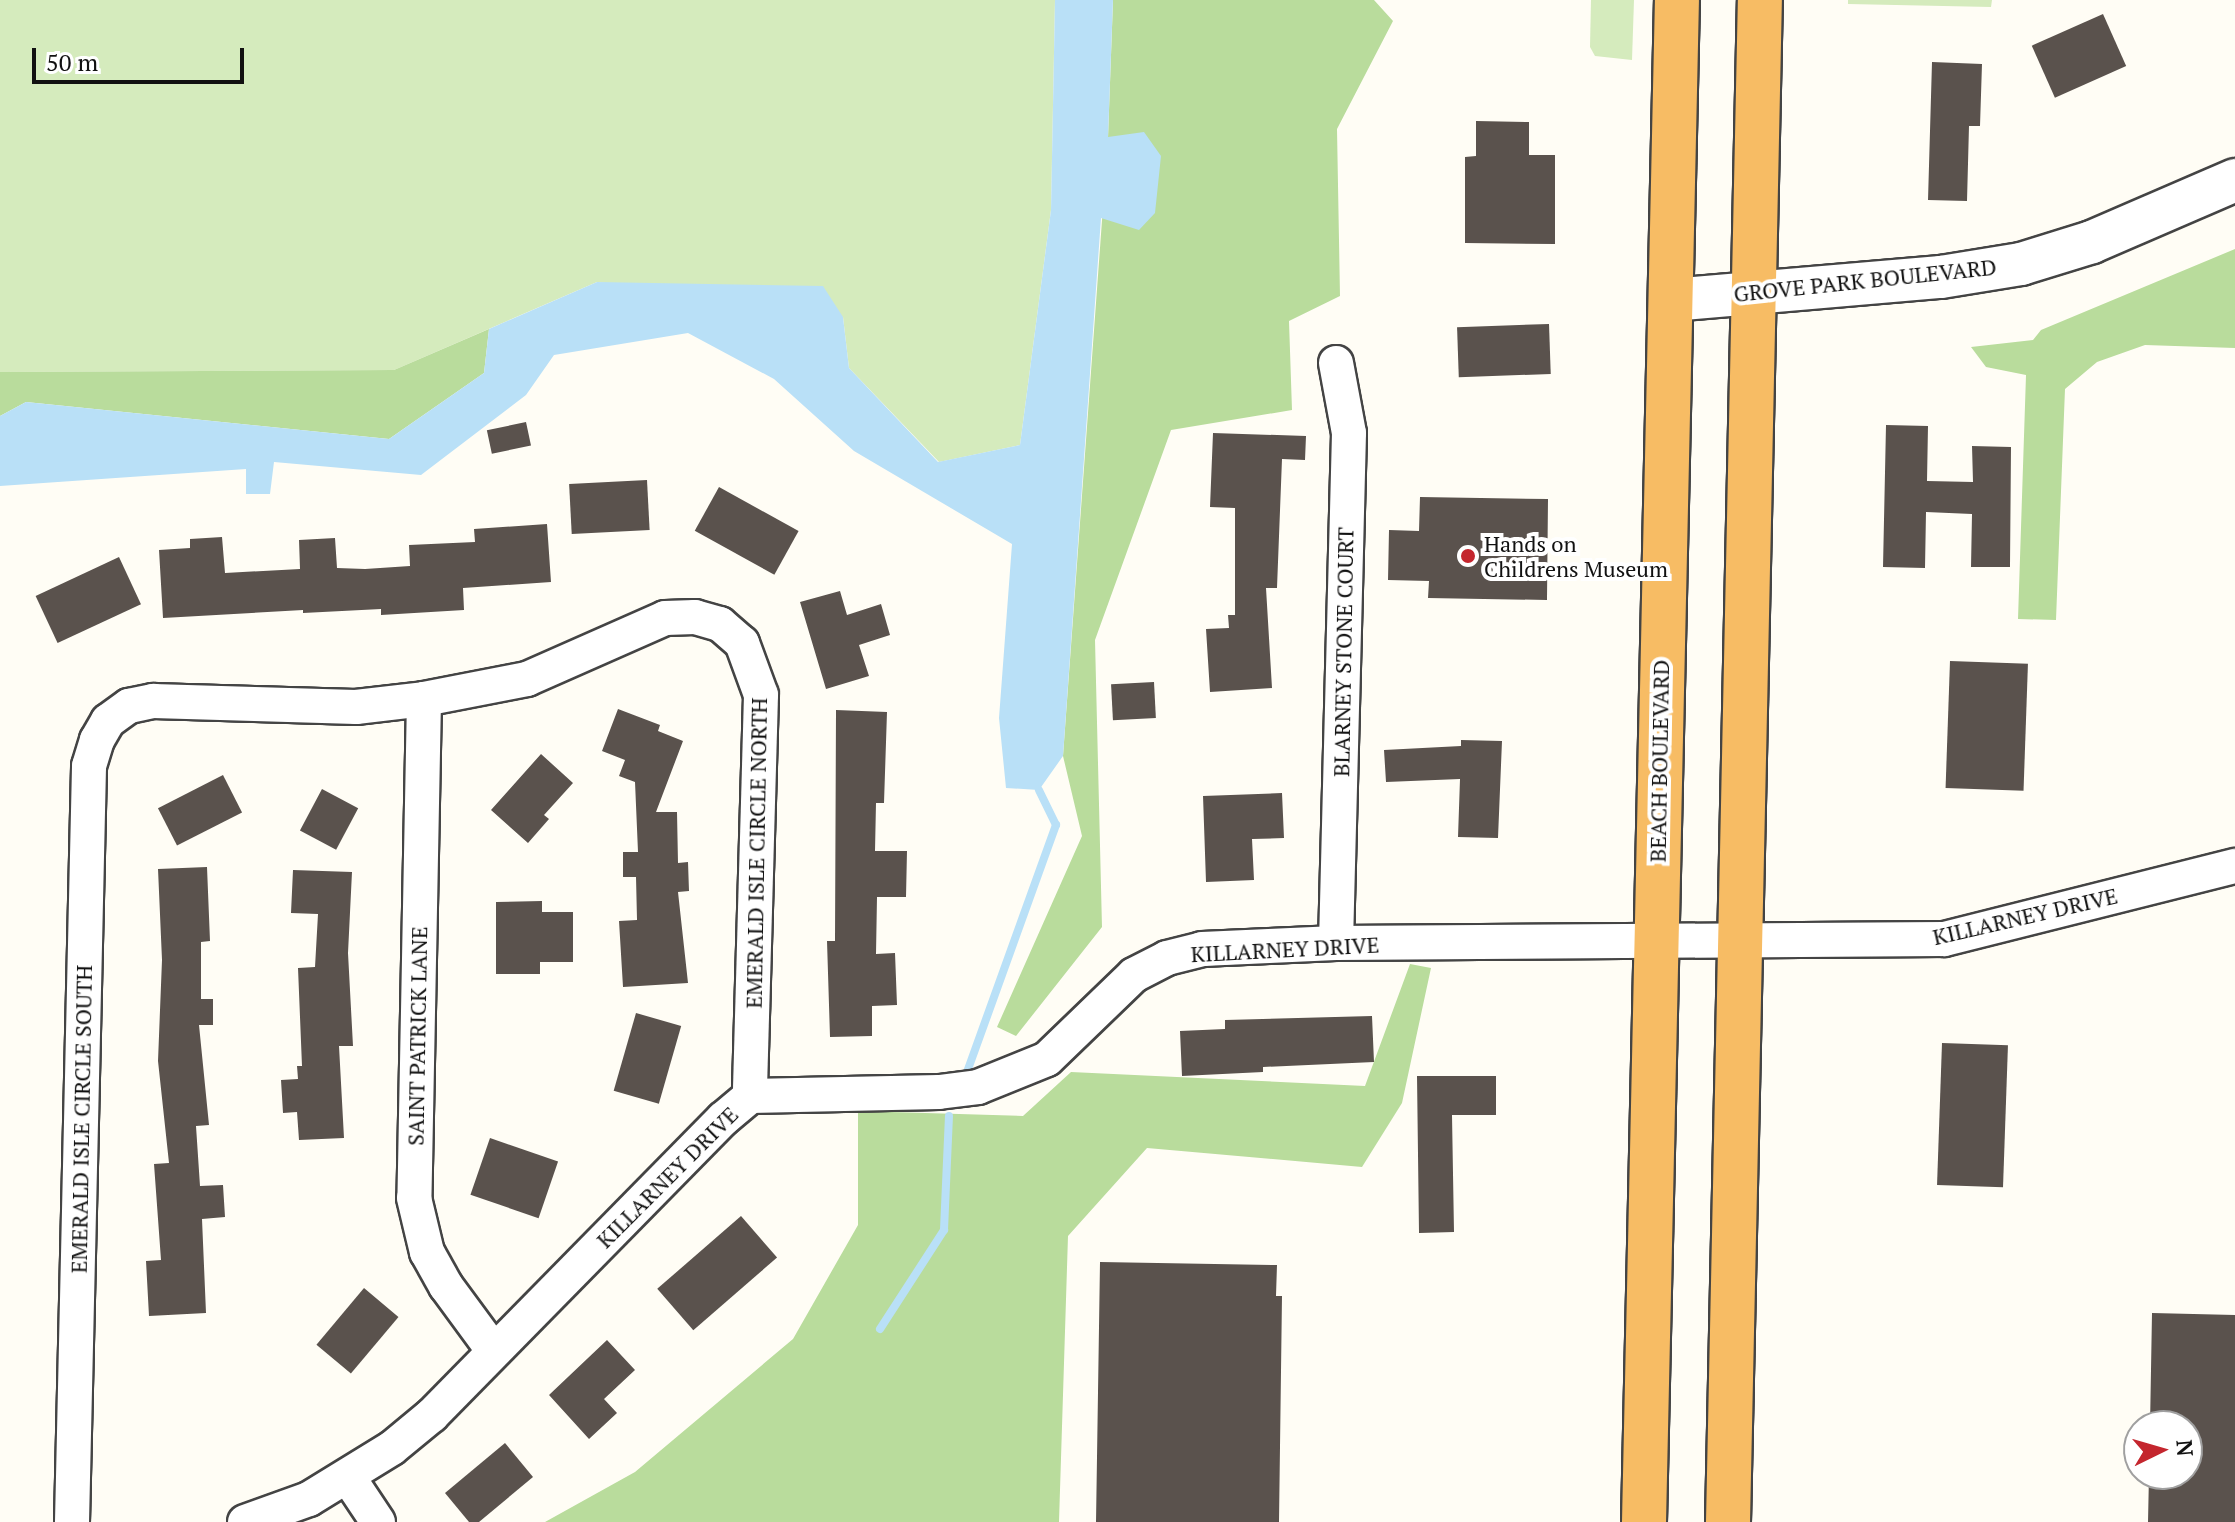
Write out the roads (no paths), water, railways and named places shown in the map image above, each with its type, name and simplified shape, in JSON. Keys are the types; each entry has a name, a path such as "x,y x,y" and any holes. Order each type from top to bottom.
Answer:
{"highway":[{"name":"BEACH BOULEVARD","path":"1644,1522 1677,0"},
{"path":"1728,1522 1760,0"}],"street":[{"name":"GROVE PARK BOULEVARD","path":"1671,300 1941,277 2021,264 2092,242 2235,180"},
{"name":"BLARNEY STONE COURT","path":"1336,363 1349,433 1336,943"},
{"name":"EMERALD ISLE CIRCLE NORTH","path":"424,699 527,679 665,618 695,617 720,624 742,643 761,695 750,1096"},
{"name":"EMERALD ISLE CIRCLE SOUTH","path":"72,1522 89,766 97,740 108,721 129,706 153,701 356,707 424,699"},
{"name":"SAINT PATRICK LANE","path":"424,699 414,1198 427,1252 446,1286 493,1350"},
{"name":"KILLARNEY DRIVE","path":"245,1522 309,1499 348,1477 392,1448 432,1415 493,1350 750,1096 939,1092 978,1087 1047,1059 1134,975 1167,958 1202,949 1336,943 1655,938 1944,939 2235,866"},
{"path":"348,1477 378,1522"}],"water":[{"path":"1055,0 1113,0 1108,137 1144,132 1161,156 1155,213 1139,230 1101,218 1063,756 1039,790 1006,788 999,718 1012,544 854,451 774,379 688,333 554,355 526,395 421,475 274,462 270,494 246,494 246,469 0,486 0,416 26,402 389,439 484,373 489,329 597,282 823,286 843,317 849,368 938,462 1020,445 1051,210"}],"waterway":[{"path":"967,1072 1056,825 1039,790"},
{"path":"880,1329 944,1230 949,1116"}],"place":[{"name":"Hands on Childrens Museum","path":"1468,556"}]}
